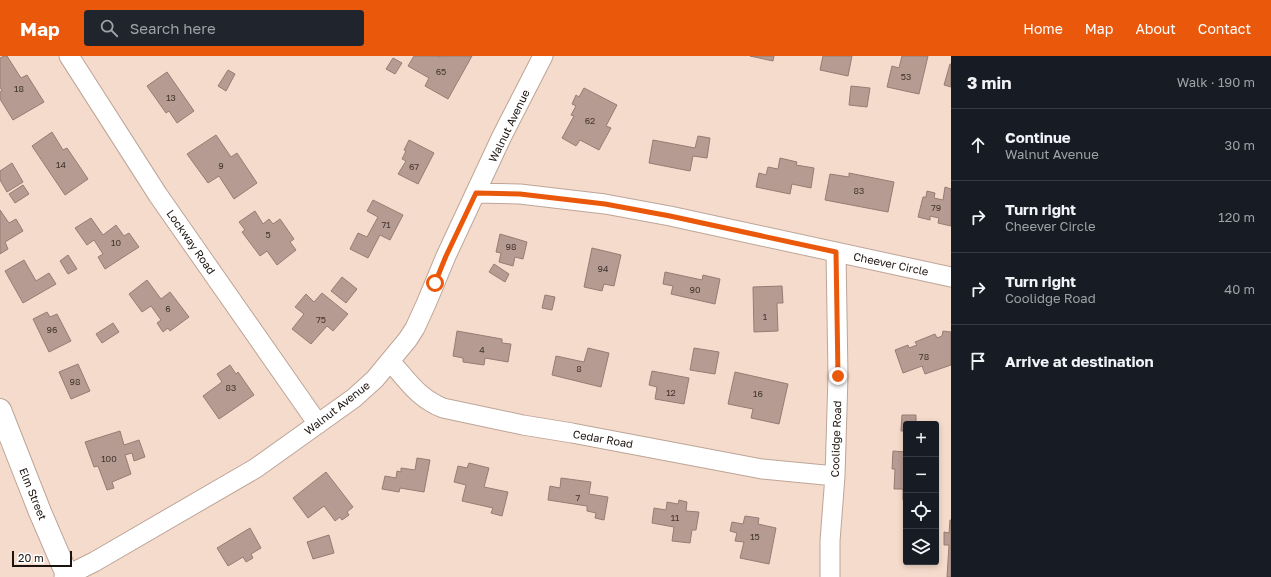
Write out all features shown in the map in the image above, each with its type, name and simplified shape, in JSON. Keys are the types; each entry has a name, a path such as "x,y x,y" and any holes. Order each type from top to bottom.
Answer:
{"main road":[{"name":"Elm Street","path":"0,410 66,577"}],"street":[{"name":"Lockway Road","path":"69,56 158,195 318,424"},
{"name":"Walnut Avenue","path":"66,577 256,468 354,398 375,379 415,328 446,256 502,136 543,56"},
{"name":"Cheever Circle","path":"476,193 520,194 605,204 951,277"},
{"name":"Coolidge Road","path":"830,577 830,541 835,476 838,376 836,252"},
{"name":"Cedar Road","path":"390,360 421,396 431,403 443,408 523,425 762,469 835,476"}],"building":[{"path":"7,56 21,78 27,75 44,102 13,120 0,99 0,92 2,91 0,87 0,58"},
{"path":"414,56 472,56 448,99 425,86 429,78 408,66"},
{"path":"750,56 774,56 773,61"},
{"path":"823,56 852,56 848,76 820,70"},
{"path":"902,56 928,56 919,94 887,87 892,66 899,68"},
{"path":"393,58 402,63 395,74 386,69"},
{"path":"951,64 951,87 944,85"},
{"path":"228,70 235,74 226,91 218,86"},
{"path":"167,72 194,111 177,123 169,111 166,113 147,86"},
{"path":"851,86 870,88 867,107 849,105"},
{"path":"584,88 617,105 606,126 611,128 599,150 580,140 576,146 562,138 574,116 571,115 576,106 572,104 576,95 579,97"},
{"path":"52,132 63,150 67,148 88,179 65,195 32,146"},
{"path":"216,135 231,157 237,153 257,183 234,199 219,176 208,183 187,154"},
{"path":"698,136 710,138 707,158 693,156 690,171 649,163 653,140 695,148"},
{"path":"409,140 434,153 418,184 398,174 406,161 402,159 406,151 404,150"},
{"path":"780,158 797,162 796,165 814,168 811,188 792,184 790,194 756,187 759,173 766,175 768,167 778,169"},
{"path":"12,163 23,182 7,192 0,180 0,171"},
{"path":"849,173 894,182 888,212 825,200 830,174 849,177"},
{"path":"23,185 29,194 15,203 9,194"},
{"path":"945,187 951,189 951,226 938,223 939,218 930,216 930,220 918,217 923,197 926,197 927,191 935,193 934,198 943,200"},
{"path":"373,200 403,215 390,240 380,235 368,258 350,249 358,233 367,237 378,217 367,211"},
{"path":"0,210 9,223 16,219 23,231 5,242 8,249 0,254"},
{"path":"255,211 263,224 269,219 273,224 280,219 294,239 290,242 296,250 277,265 267,251 260,256 242,232 245,230 239,222"},
{"path":"91,218 103,235 116,225 124,236 129,233 139,247 105,269 98,257 103,254 94,240 87,245 75,228"},
{"path":"500,234 527,242 523,259 515,257 513,266 499,262 501,253 496,252"},
{"path":"592,248 621,255 614,286 604,284 602,291 584,287"},
{"path":"68,255 77,269 68,274 60,261"},
{"path":"24,260 36,281 49,273 56,284 23,303 5,271"},
{"path":"494,264 509,274 505,282 489,272"},
{"path":"665,272 702,280 703,275 720,279 715,304 671,294 673,286 663,284"},
{"path":"342,277 357,289 346,303 331,291"},
{"path":"147,280 161,299 170,292 189,317 170,331 168,328 163,332 157,323 161,320 151,306 142,312 129,294"},
{"path":"782,286 783,303 777,303 778,331 754,332 753,287"},
{"path":"322,293 348,314 333,331 327,326 311,344 292,329 304,314 295,307 306,294 314,302"},
{"path":"545,295 555,297 552,310 542,308"},
{"path":"47,312 50,317 57,314 71,341 49,352 33,319"},
{"path":"113,323 119,332 102,343 96,334"},
{"path":"457,331 502,339 502,343 511,344 508,362 485,358 484,365 463,362 463,358 453,356"},
{"path":"943,331 951,332 951,365 925,374 922,366 903,373 895,350 908,345 909,348 917,345 915,342 935,334 937,338 942,336"},
{"path":"588,348 609,353 601,387 552,375 556,356 584,362"},
{"path":"694,348 719,352 715,374 690,370"},
{"path":"78,364 90,391 71,399 59,372"},
{"path":"230,365 236,374 238,372 254,395 219,419 203,396 222,382 217,374"},
{"path":"652,371 689,378 684,404 655,399 657,387 649,385"},
{"path":"735,372 788,384 779,424 751,418 753,409 728,404"},
{"path":"902,415 916,415 916,421 903,421 903,431 901,431"},
{"path":"120,431 124,445 139,440 145,457 134,461 132,453 125,455 131,474 112,482 114,488 107,490 98,466 94,467 85,442"},
{"path":"893,451 903,452 903,489 894,489 895,469 892,469"},
{"path":"417,458 430,460 424,492 400,488 399,492 382,489 385,476 396,478 397,471 401,472 401,468 415,470"},
{"path":"469,463 489,468 484,487 508,492 502,516 491,513 493,508 462,501 466,485 454,482 458,466 467,468"},
{"path":"326,472 353,507 347,512 349,515 342,520 340,517 335,521 324,506 308,518 293,498"},
{"path":"561,478 591,482 589,494 608,497 604,520 595,518 596,513 587,511 587,506 548,500 550,486 560,488"},
{"path":"679,500 687,502 686,511 699,512 696,530 692,530 690,543 672,541 674,527 652,523 654,508 666,510 667,502 678,504"},
{"path":"745,516 759,518 758,524 776,528 769,564 740,558 744,542 735,541 737,533 730,531 732,522 743,524"},
{"path":"950,520 951,577 947,577 949,545 944,545 944,532 949,533"},
{"path":"250,528 261,548 251,554 253,558 246,562 243,557 228,566 217,548"},
{"path":"329,535 334,553 313,559 307,542"}],"route":[{"path":"435,283 476,193 520,194 605,204 670,216 810,246 836,252 838,376"}]}
